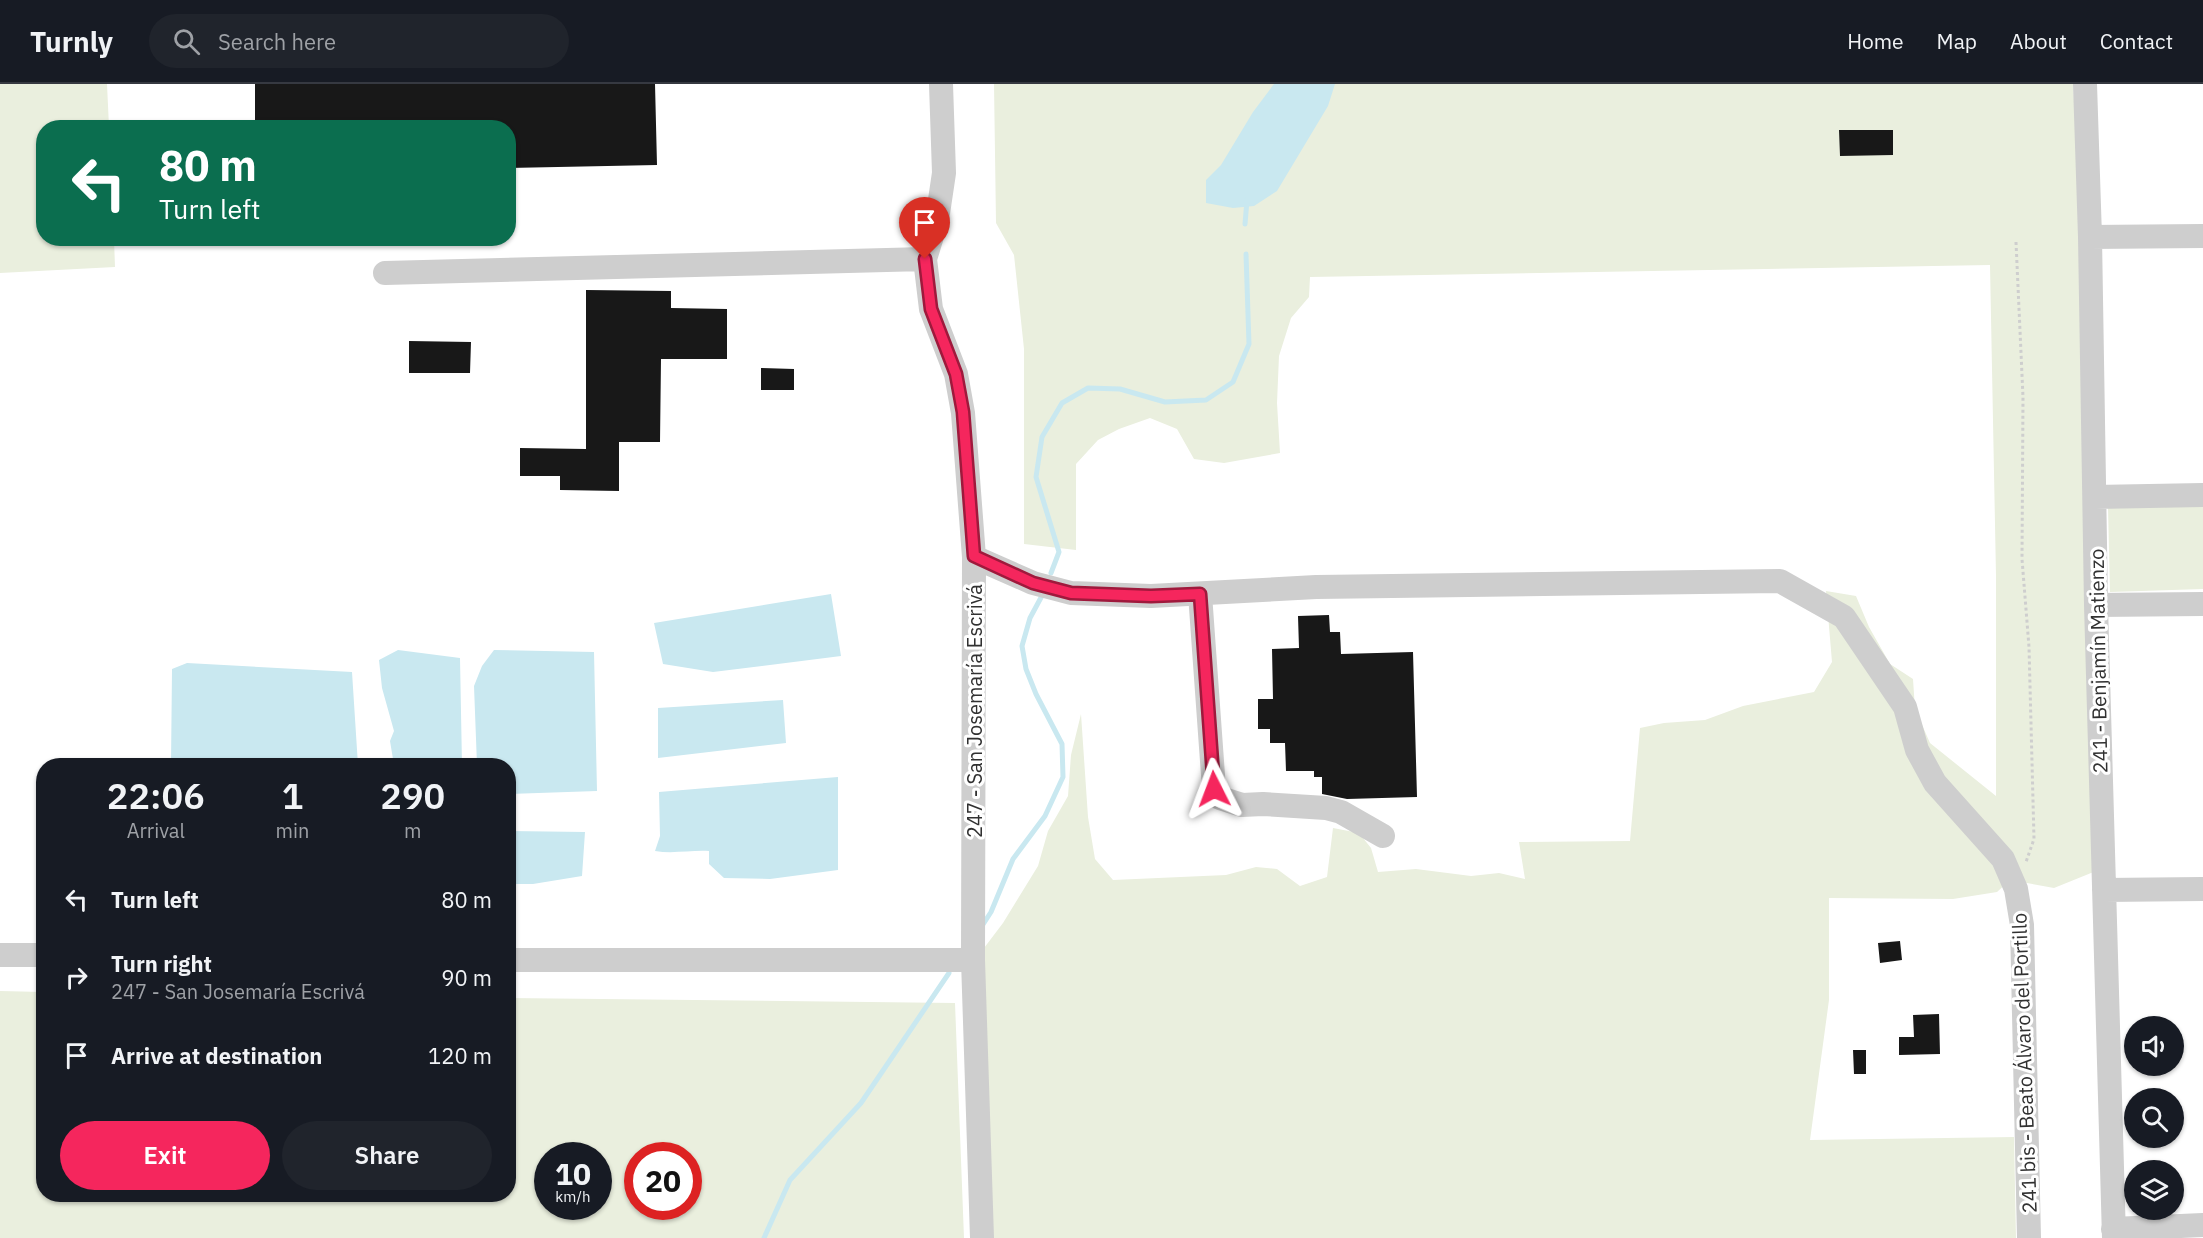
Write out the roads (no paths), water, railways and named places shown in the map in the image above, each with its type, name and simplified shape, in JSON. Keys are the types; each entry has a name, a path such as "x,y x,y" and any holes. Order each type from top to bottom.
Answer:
{"street":[{"name":"247 - San Josemaría Escrivá","path":"941,84 944,173 937,220 925,259 931,309 956,374 963,412 974,556 973,960 982,1238"},
{"name":"241 - Benjamín Matienzo","path":"2085,84 2096,605 2114,1234"},
{"path":"2090,237 2203,236"},
{"path":"385,273 925,259"},
{"path":"2095,497 2203,495"},
{"name":"241 bis - Beato Álvaro del Portillo","path":"974,556 1033,583 1071,593 1151,596 1316,587 1780,581 1844,617 1905,707 1917,750 1935,783 2003,859 2016,889 2022,925 2029,1238"},
{"path":"1200,594 1214,789 1220,798 1242,805 1326,808 1341,812 1383,836"},
{"path":"2096,605 2203,604"},
{"path":"2104,890 2203,889"},
{"path":"0,955 36,955"},
{"path":"516,960 973,960"},
{"path":"2114,1234 2203,1225"}],"water":[{"path":"1274,84 1335,84 1328,106 1277,191 1254,206 1233,208 1206,203 1206,180 1221,165 1253,112"},
{"path":"831,594 841,656 713,672 663,664 654,623"},
{"path":"398,650 460,658 462,758 393,758 390,741 394,731 382,688 379,660"},
{"path":"494,650 594,652 597,791 516,794 516,758 477,758 474,686 482,666"},
{"path":"187,663 352,672 358,758 171,758 172,669"},
{"path":"783,700 786,743 658,758 658,708"},
{"path":"838,777 838,870 770,879 724,878 709,864 709,851 655,851 660,836 659,792"},
{"path":"516,831 585,832 582,876 533,884 516,884"}],"waterway":[{"path":"1245,224 1247,200"},
{"path":"1051,573 1059,552 1036,477 1042,437 1062,403 1088,388 1120,389 1165,402 1206,400 1233,382 1249,344 1246,254"},
{"path":"982,926 991,912 1013,859 1045,816 1063,777 1062,744 1036,694 1026,669 1022,646 1030,618 1044,592"},
{"path":"764,1238 790,1180 861,1103 949,973"}]}
